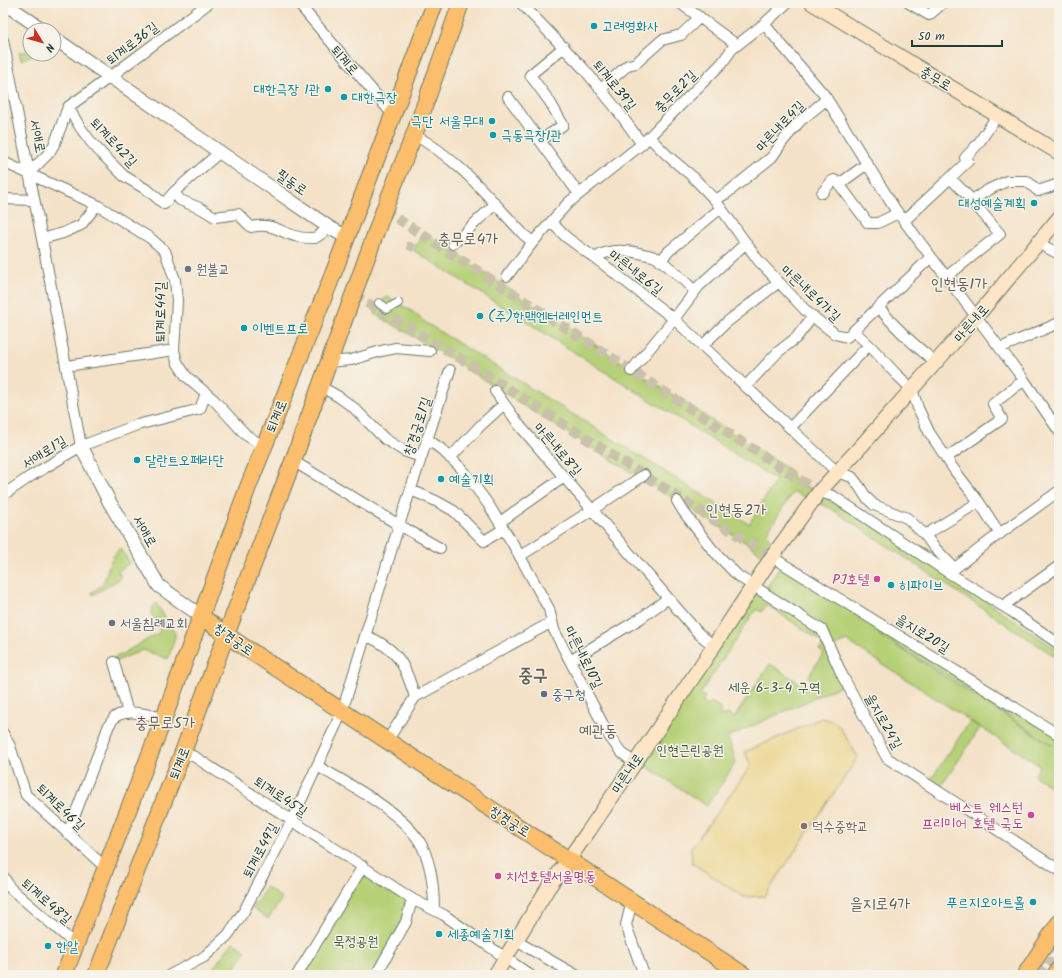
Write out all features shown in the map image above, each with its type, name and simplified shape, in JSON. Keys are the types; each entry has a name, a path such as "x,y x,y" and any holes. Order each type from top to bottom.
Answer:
{"main road":[{"name":"퇴계로","path":"64,975 164,718 265,444 394,116 435,3"},
{"name":"퇴계로","path":"96,975 183,752 293,461 384,210 414,135 461,3"},
{"name":"충무로","path":"812,3 1059,153"},
{"name":"마른내로","path":"495,975 548,888 588,832 714,646 772,557 818,492 976,317 1059,218"},
{"name":"창경궁로","path":"201,616 226,635 342,712 744,975"},
{"path":"1025,975 1059,924"},
{"path":"1055,975 1059,969"}],"street":[{"path":"4,3 31,22"},
{"name":"퇴계로","path":"298,3 394,116"},
{"name":"퇴계로39길","path":"521,3 564,47 646,140"},
{"path":"680,3 737,45"},
{"name":"충무로2길","path":"506,276 533,242 568,203 646,140 688,99 722,63 732,49 764,24 787,3"},
{"path":"909,3 929,15 943,3"},
{"name":"퇴계로36길","path":"110,77 204,4"},
{"path":"601,89 628,65 636,63 662,40 680,35 700,17"},
{"name":"마른내로4길","path":"764,24 826,99 898,213 1024,380 1058,429"},
{"name":"서애로","path":"3,40 81,446 110,503 159,586 201,616"},
{"name":"필동로","path":"62,44 330,228 347,237"},
{"path":"540,141 563,124 550,102 530,75 564,47"},
{"path":"29,173 49,153 55,143 68,107 110,77"},
{"path":"508,97 579,194"},
{"name":"마른내로4길","path":"718,204 727,193 772,157 800,121 826,99"},
{"name":"퇴계로42길","path":"68,107 91,142 124,176 149,191 164,204 174,192"},
{"path":"904,221 968,161 965,158 978,144 997,116"},
{"path":"414,135 430,143 452,159 524,235 533,242"},
{"name":"마른내로4가길","path":"646,140 693,177 718,204 758,260 813,316 835,334 847,337 931,257"},
{"path":"220,152 174,192 180,200 202,209 215,217 238,214 251,227 262,224 299,237 315,238 330,228"},
{"name":"퇴계로44길","path":"3,162 97,205 150,238 165,251 175,280 177,301 174,350 177,362 186,376 213,399 246,435 257,442 265,444"},
{"path":"839,184 867,164"},
{"path":"946,277 1000,234 972,200 950,178"},
{"path":"822,193 834,180 839,184 868,223 878,223 898,213"},
{"path":"972,200 1007,181 1027,181 1038,191 1059,184"},
{"path":"3,199 34,200"},
{"path":"454,244 495,204"},
{"path":"660,261 718,204"},
{"path":"42,239 63,233 80,224 97,205"},
{"name":"마른내로6길","path":"551,222 566,237 674,319 837,472"},
{"path":"1038,243 1059,254"},
{"path":"631,371 695,291 720,266 746,244"},
{"path":"595,258 601,254 614,250 634,252 654,257 695,291"},
{"path":"702,346 727,322 779,282"},
{"path":"379,303 387,309 398,303"},
{"path":"879,308 900,332 936,362"},
{"path":"745,387 778,352 796,338 813,316"},
{"path":"1000,348 1059,324"},
{"path":"854,331 912,389 918,408 929,432 1000,534"},
{"path":"790,428 869,345"},
{"path":"328,362 351,360 396,348 430,351"},
{"path":"66,366 174,350"},
{"name":"창경궁로1길","path":"342,712 399,525 450,370"},
{"path":"946,458 1002,419 993,404 1024,380"},
{"path":"320,386 339,396 354,408 384,439 404,451 421,457"},
{"name":"마른내로8길","path":"495,391 520,426 667,598 699,634 714,646"},
{"path":"81,446 137,425 200,409 206,393"},
{"path":"450,458 480,426 504,404"},
{"name":"마른내로10길","path":"427,439 441,449 463,470 488,504 520,556 549,609 554,630 609,736 621,752 634,764"},
{"name":"서애로1길","path":"3,495 81,446"},
{"path":"293,461 440,548"},
{"path":"837,472 852,477 866,497 874,505 907,518 925,535 951,570"},
{"path":"520,556 644,475"},
{"path":"411,490 454,511 484,541 564,477"},
{"path":"951,570 1059,491"},
{"path":"818,492 833,496 951,570 1059,644"},
{"path":"676,501 712,549 738,576 753,586"},
{"path":"925,535 979,502"},
{"name":"을지로20길","path":"772,557 789,566 1059,734"},
{"path":"1003,606 1059,566"},
{"name":"을지로24길","path":"753,586 822,630 842,675 886,758 1059,870"},
{"path":"570,661 641,618 667,598"},
{"path":"387,741 415,697 552,622"},
{"path":"365,636 379,642 396,654 409,677 415,697"},
{"path":"114,662 128,712"},
{"path":"68,833 109,725 115,717 128,712 164,718"},
{"name":"퇴계로49길","path":"170,975 204,957 228,935 244,911 292,820 342,712"},
{"name":"퇴계로46길","path":"3,733 6,747 26,795 106,868"},
{"name":"퇴계로45길","path":"183,752 195,757 412,899 444,915 530,975"},
{"path":"317,766 369,796 401,822 418,840 428,863 434,887 434,910"},
{"path":"296,975 363,866"},
{"name":"퇴계로48길","path":"3,876 6,892 76,945"},
{"path":"376,975 406,922 412,899"},
{"path":"632,901 626,925 644,975"},
{"path":"516,941 576,975"}],"green space":[{"path":"19,52 22,52 21,60"},
{"path":"424,232 522,298 791,471 793,479 895,540 1059,651 1059,659 830,508 793,492 766,534 796,573 1059,737 1059,793 1034,775 1040,766 847,641 831,648 823,630 764,591 780,567 748,544 526,407 452,359 375,314 386,296 413,312 426,323 749,524 776,480 413,250","holes":["878,634 944,674 1052,745"]},
{"path":"120,548 130,563 118,571 121,578 93,595 92,592 104,582 112,559"},
{"path":"753,586 822,630 847,683 728,737 736,762 707,806 637,760","holes":["767,605 824,643 819,650 824,653 808,677 812,679 807,688 770,664 734,718 726,713 724,716 719,713 722,709 711,702 708,706 702,702 705,697 700,694 756,609 761,612"]},
{"path":"156,603 175,633 168,659 143,650 114,662 113,659 159,633 160,630 151,614 153,606"},
{"path":"970,721 980,728 938,791 928,784"},
{"name":"묵정공원","path":"363,871 406,899 404,919 372,975 301,975"},
{"path":"267,887 282,899 268,919 252,908"},
{"path":"233,942 246,951 230,975 208,975"}],"sand":[{"path":"822,718 832,721 839,726 858,757 765,896 744,897 692,863 691,848 751,766 745,752"}],"tunnel":[{"path":"384,210 819,492"},
{"path":"407,246 410,246 416,250"},
{"path":"354,295 455,355 772,557"},
{"path":"1041,975 1059,948"}],"place":[{"name":"고려영화사","path":"594,26"},
{"name":"대한극장 1관","path":"328,89"},
{"name":"대한극장","path":"344,97"},
{"name":"극단 서울무대","path":"492,121"},
{"name":"극동극장1관","path":"493,135"},
{"name":"대성예술계획","path":"1034,203"},
{"name":"원불교","path":"188,269"},
{"name":"(주)한맥엔터레인먼트","path":"480,316"},
{"name":"이벤트프로","path":"244,328"},
{"name":"달란트오페라단","path":"137,460"},
{"name":"예술기획","path":"441,479"},
{"name":"PJ호텔","path":"877,579"},
{"name":"히파이브","path":"891,585"},
{"name":"서울침례교회","path":"112,623"},
{"name":"중구청","path":"544,694"},
{"name":"베스트 웨스턴 프리미어 호텔 국도","path":"1031,815"},
{"name":"덕수중학교","path":"804,826"},
{"name":"치선호텔서울명동","path":"498,876"},
{"name":"푸르지오아트홀","path":"1033,902"},
{"name":"세종예술기획","path":"439,934"},
{"name":"한알","path":"48,946"}],"district":[{"name":"충무로4가","path":"468,238"},
{"name":"인현동1가","path":"959,283"},
{"name":"인현동2가","path":"736,509"},
{"name":"중구","path":"533,675"},
{"name":"충무로5가","path":"165,722"},
{"name":"예관동","path":"598,730"},
{"name":"을지로4가","path":"880,903"}],"park label":[{"name":"세운 6-3-4 구역","path":"774,687"},
{"name":"인현근린공원","path":"690,750"}]}
